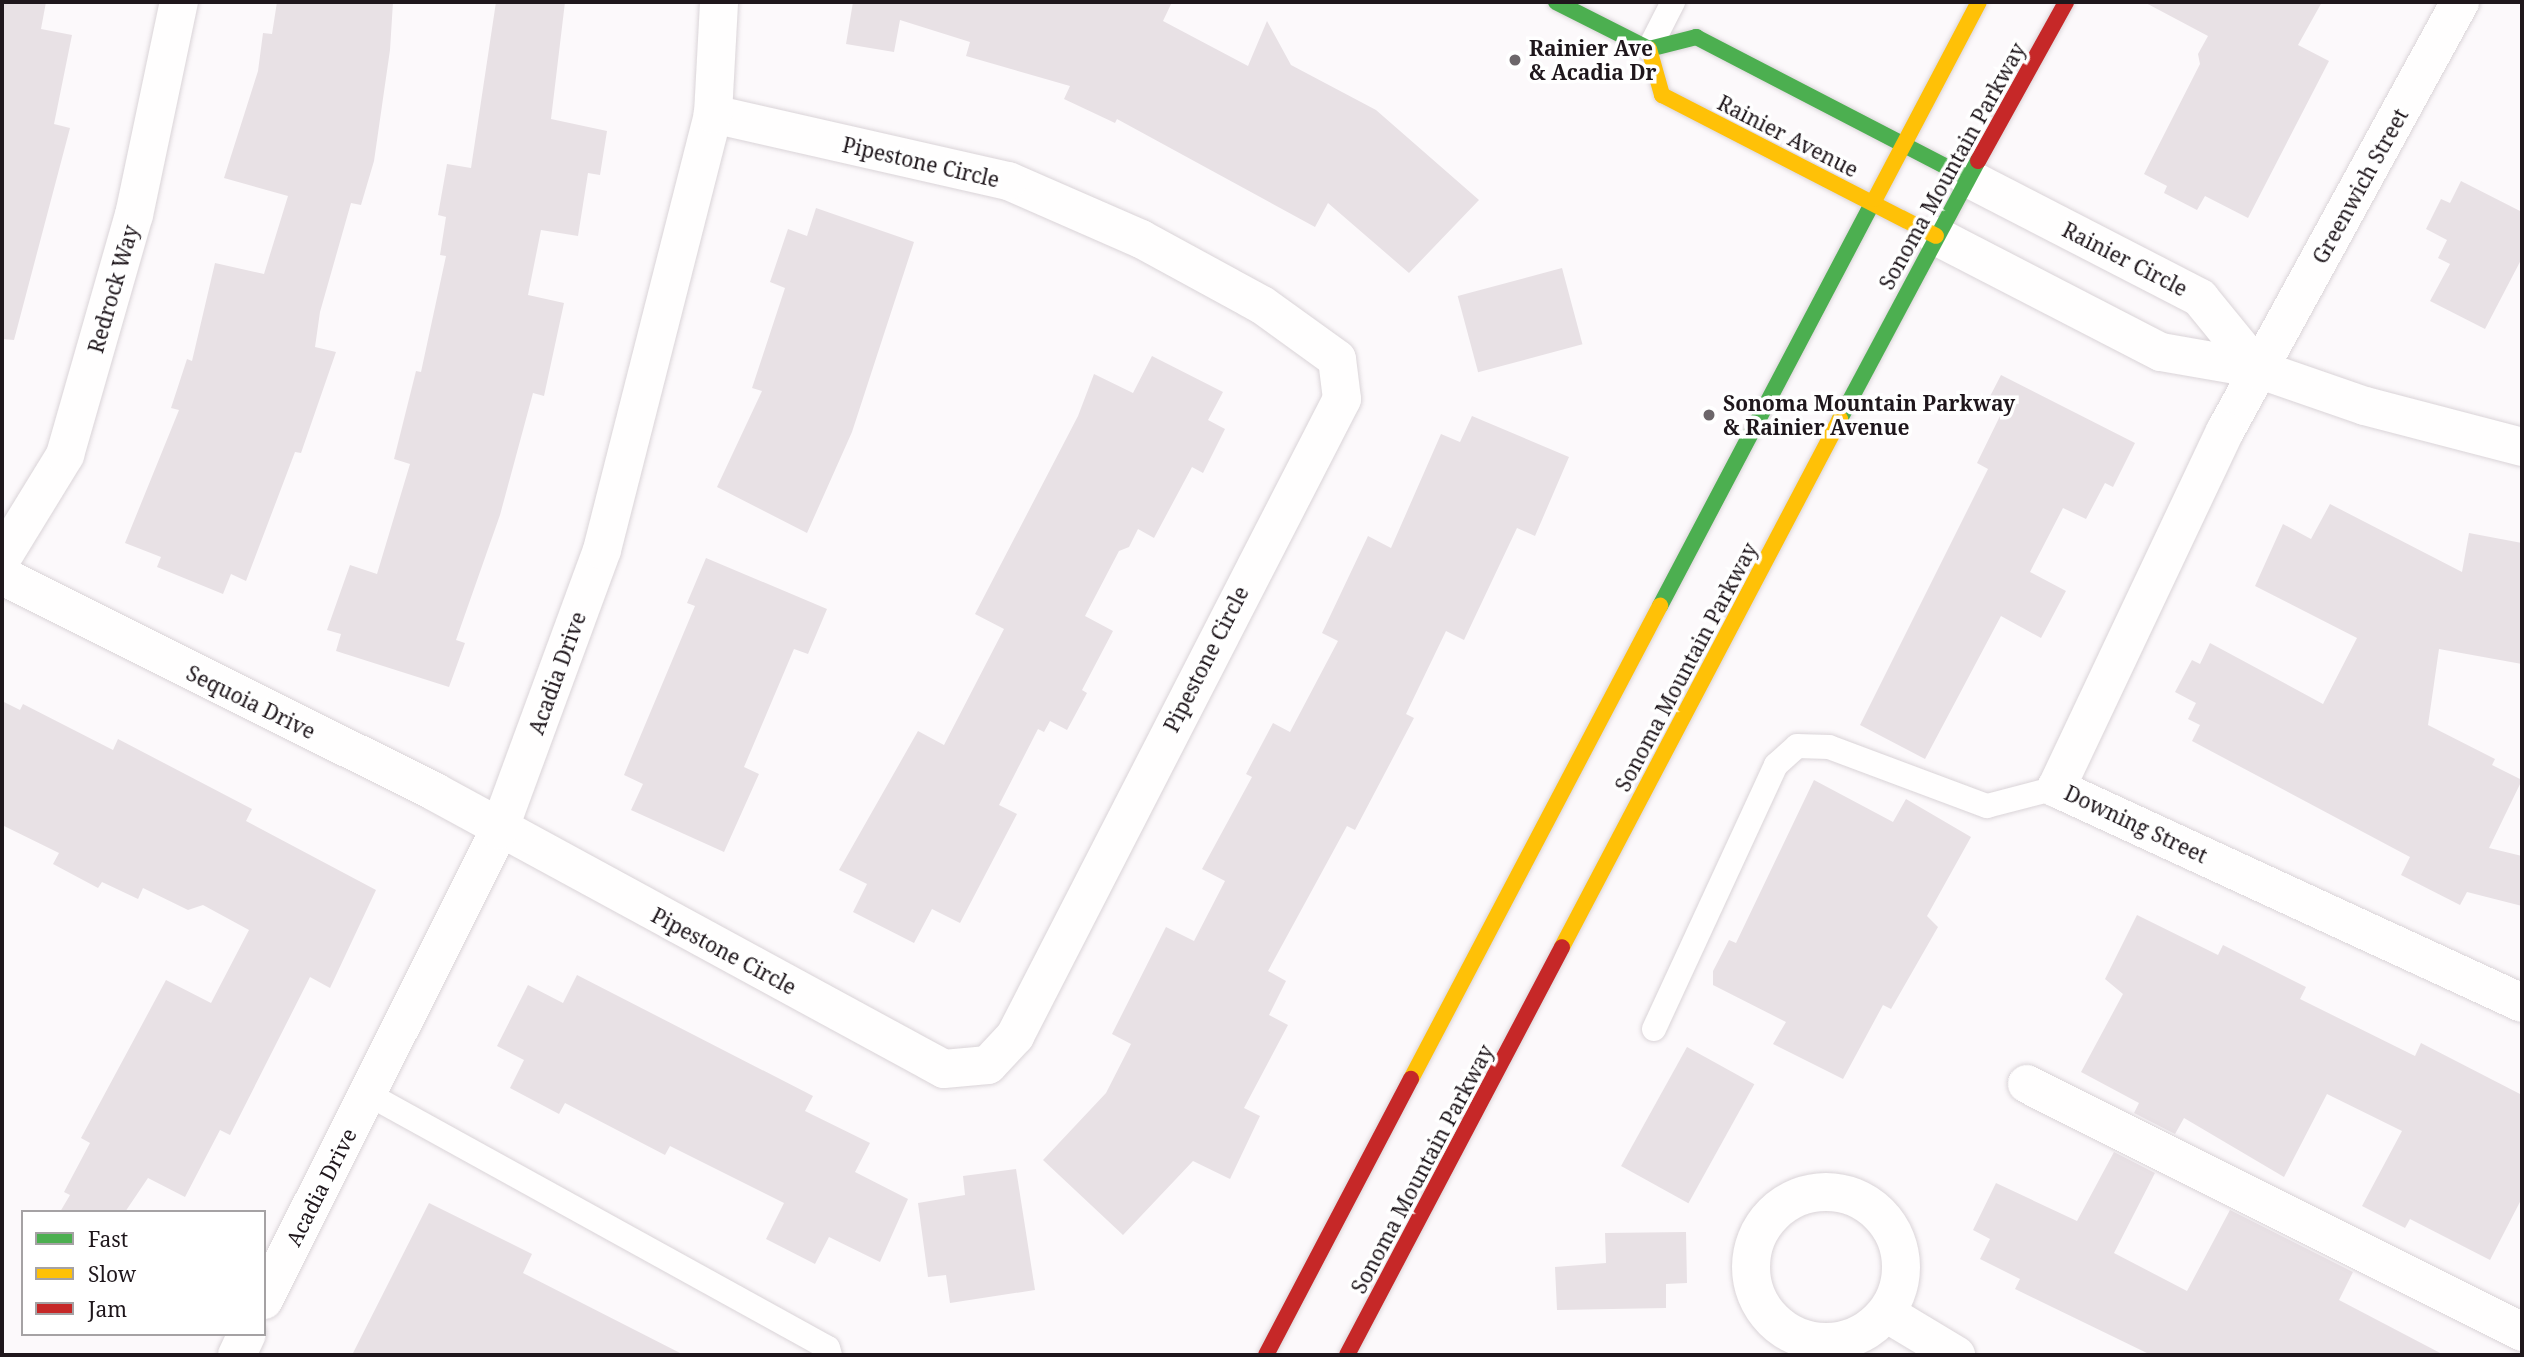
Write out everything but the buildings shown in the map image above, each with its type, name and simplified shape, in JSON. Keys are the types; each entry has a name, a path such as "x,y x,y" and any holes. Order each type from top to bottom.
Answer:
{"main road":[{"path":"1556,2 1649,49 1696,37 1968,178"},
{"path":"1266,1355 1875,204 1979,2"},
{"name":"Sonoma Mountain Parkway","path":"1347,1355 1936,236 2066,2"},
{"name":"Rainier Avenue","path":"1649,49 1662,95 1936,236"}],"street":[{"name":"Redrock Way","path":"2,558 65,455 134,215 179,2"},
{"name":"Acadia Drive","path":"266,1296 499,830 602,550 713,114 719,2"},
{"name":"Greenwich Street","path":"2258,369 2460,2"},
{"name":"Pipestone Circle","path":"499,830 944,1069 988,1065 1015,1036 1342,399 1337,359 1262,305 1141,239 1007,181 713,114"},
{"name":"Rainier Circle","path":"1968,178 2200,298 2258,369"},
{"path":"1936,236 2161,352 2258,369 2365,406 2522,447"},
{"name":"Downing Street","path":"2258,369 2056,788 2522,1003"},
{"name":"Sequoia Drive","path":"2,576 435,792 499,830"},
{"path":"2027,1084 2522,1332"},
{"path":"1886,1313 1956,1355"},
{"path":"237,1355 246,1336"}],"lane":[{"path":"1649,49 1673,2"},
{"path":"1654,1029 1776,765 1797,746 1829,747 1987,806 2056,788"},
{"path":"368,1094 828,1348 830,1355"}],"traffic: fast":[{"path":"1556,2 1649,49 1696,37 1968,178"},
{"path":"1840,419 1978,161"},
{"path":"1660,606 1875,199"}],"traffic: slow":[{"path":"1875,199 1979,2"},
{"path":"1649,49 1662,95 1936,236"},
{"path":"1562,947 1840,419"},
{"path":"1411,1079 1660,606"}],"traffic: jam":[{"path":"1978,161 2066,2"},
{"path":"1347,1355 1562,947"},
{"path":"1266,1355 1411,1079"}],"place":[{"name":"Rainier Ave & Acadia Dr","path":"1515,60"},
{"name":"Sonoma Mountain Parkway & Rainier Avenue","path":"1709,415"}]}
